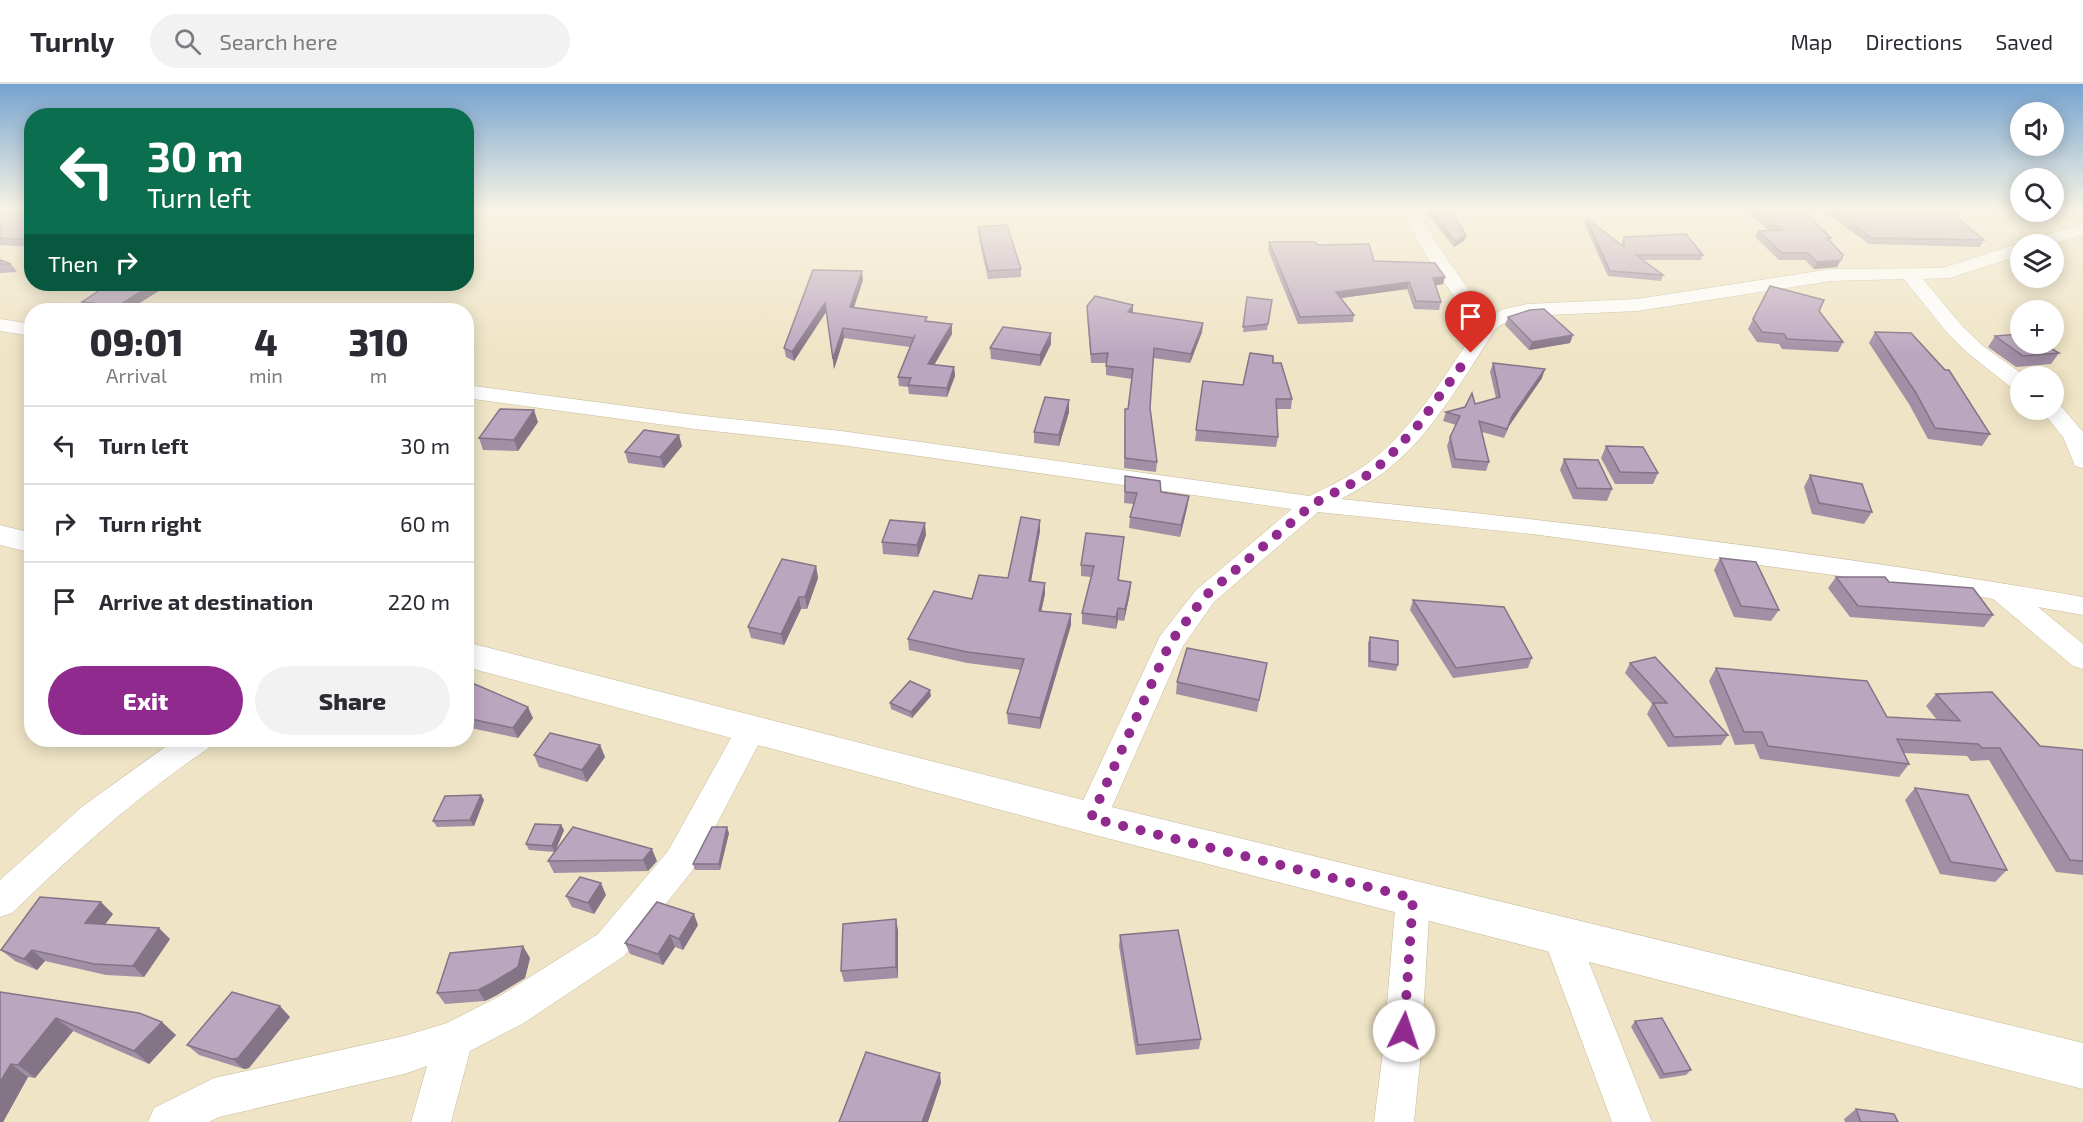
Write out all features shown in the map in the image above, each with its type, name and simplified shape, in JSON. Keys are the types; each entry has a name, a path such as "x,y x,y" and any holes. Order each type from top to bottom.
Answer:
{"main road":[{"path":"0,536 24,541"},
{"path":"474,656 1091,818 2083,1066"}],"street":[{"path":"1091,818 1170,643 1205,596 1313,504 1366,476 1386,460 1419,424 1483,335 1485,327 1437,258"},
{"path":"1485,327 1511,314 1527,310 1637,305 1832,275 1943,274 1991,258"},
{"path":"1910,275 1956,331 1976,350 2010,376"},
{"path":"0,325 24,329"},
{"path":"474,392 695,422 841,438 1313,504 1532,526 2000,590 2083,606"},
{"path":"2061,420 2074,435 2083,461"},
{"path":"2000,590 2083,659"},
{"path":"168,1122 214,1098 404,1055 454,1039 511,1010 611,945 680,861 751,730"},
{"path":"0,902 103,809 158,764 186,747"},
{"path":"1394,1122 1402,1052 1413,898"},
{"path":"1561,937 1632,1122"},
{"path":"431,1122 454,1039"}],"building":[{"path":"985,258 1018,258 1021,269 988,271"},
{"path":"1276,258 1373,258 1374,261 1435,263 1445,277 1433,278 1441,302 1416,301 1409,282 1336,292 1354,315 1300,317"},
{"path":"1604,258 1641,258 1663,275 1610,271"},
{"path":"1813,258 1842,258 1841,260 1817,262"},
{"path":"813,270 862,271 850,307 927,317 925,321 952,324 928,364 954,367 947,388 908,385 911,378 898,377 914,338 843,328 833,359 825,303 792,352 784,348"},
{"path":"1770,286 1824,300 1819,311 1843,342 1787,339 1784,334 1762,332 1753,319"},
{"path":"98,291 142,291 123,303 82,302"},
{"path":"1095,296 1133,305 1128,312 1203,323 1191,354 1154,348 1150,408 1157,462 1125,458 1125,409 1128,409 1133,369 1106,366 1108,353 1091,354 1087,306"},
{"path":"1247,297 1272,300 1268,324 1243,327"},
{"path":"1544,309 1573,335 1532,342 1508,317 1530,310"},
{"path":"1003,327 1051,333 1040,355 990,348"},
{"path":"1875,332 1911,333 1945,370 1949,370 1990,434 1935,428 1916,393"},
{"path":"2010,335 2010,347 1995,336"},
{"path":"1250,353 1273,356 1273,363 1281,363 1292,399 1276,399 1278,437 1196,430 1203,381 1243,385"},
{"path":"2020,354 2047,354 2023,356"},
{"path":"1493,363 1545,369 1512,416 1507,429 1479,421 1489,462 1455,459 1450,437 1460,416 1446,412 1465,407 1472,393 1475,404 1500,397"},
{"path":"1045,397 1069,400 1059,435 1034,432"},
{"path":"500,409 534,410 514,440 479,438"},
{"path":"644,430 679,435 660,457 625,452"},
{"path":"1606,446 1643,447 1658,473 1620,472"},
{"path":"1564,459 1598,460 1612,489 1577,488"},
{"path":"1810,475 1862,484 1872,512 1819,503"},
{"path":"1125,476 1160,481 1161,492 1189,496 1181,525 1130,517 1137,493 1125,492"},
{"path":"1021,517 1040,520 1029,581 1045,583 1039,611 1071,614 1040,718 1007,713 1024,659 967,652 908,639 934,591 972,599 979,575 1008,578"},
{"path":"890,520 925,523 917,545 882,542"},
{"path":"1086,533 1124,537 1118,580 1131,582 1125,609 1118,608 1116,617 1082,613 1094,566 1081,565"},
{"path":"1720,558 1756,562 1779,610 1741,606"},
{"path":"782,559 816,566 805,597 799,597 781,634 748,627"},
{"path":"1836,577 1885,577 1889,582 1973,588 1993,615 1858,606"},
{"path":"1413,600 1504,607 1532,658 1456,668"},
{"path":"1370,637 1398,641 1398,665 1370,661"},
{"path":"1187,648 1267,663 1259,700 1177,682"},
{"path":"1655,657 1728,735 1674,737 1653,703 1667,703 1630,663"},
{"path":"1716,668 1867,681 1887,717 1960,721 1936,694 1992,692 2040,746 2083,750 2083,861 2070,860 2000,748 1982,748 1978,744 1897,739 1909,764 1768,746 1762,732 1744,732"},
{"path":"910,681 930,690 911,712 890,703"},
{"path":"474,684 528,707 513,728 474,720"},
{"path":"550,733 600,745 582,770 534,755"},
{"path":"1915,788 1968,795 2007,870 1951,862"},
{"path":"481,795 470,820 433,821 445,796"},
{"path":"535,824 561,825 552,846 526,844"},
{"path":"573,827 652,849 643,860 548,861"},
{"path":"712,827 727,827 719,864 693,864"},
{"path":"580,877 601,883 588,903 566,896"},
{"path":"40,897 101,902 85,923 159,928 133,966 94,964 32,950 24,959 1,950"},
{"path":"657,902 694,914 679,939 670,935 658,954 625,943"},
{"path":"896,919 896,967 841,971 843,924"},
{"path":"1178,930 1201,1039 1138,1045 1120,935"},
{"path":"523,946 518,967 490,984 478,990 437,993 450,953"},
{"path":"0,992 139,1013 162,1022 134,1051 56,1018 18,1065 11,1064 0,1082"},
{"path":"232,992 280,1006 238,1058 232,1059 187,1045"},
{"path":"1662,1018 1691,1070 1664,1074 1635,1021"},
{"path":"866,1052 940,1073 922,1122 839,1122"},
{"path":"1856,1109 1894,1114 1898,1122 1861,1122"}],"route":[{"path":"1404,1031 1413,898 1091,818 1170,643 1205,596 1313,504 1366,476 1386,460 1419,424 1471,353"}]}
